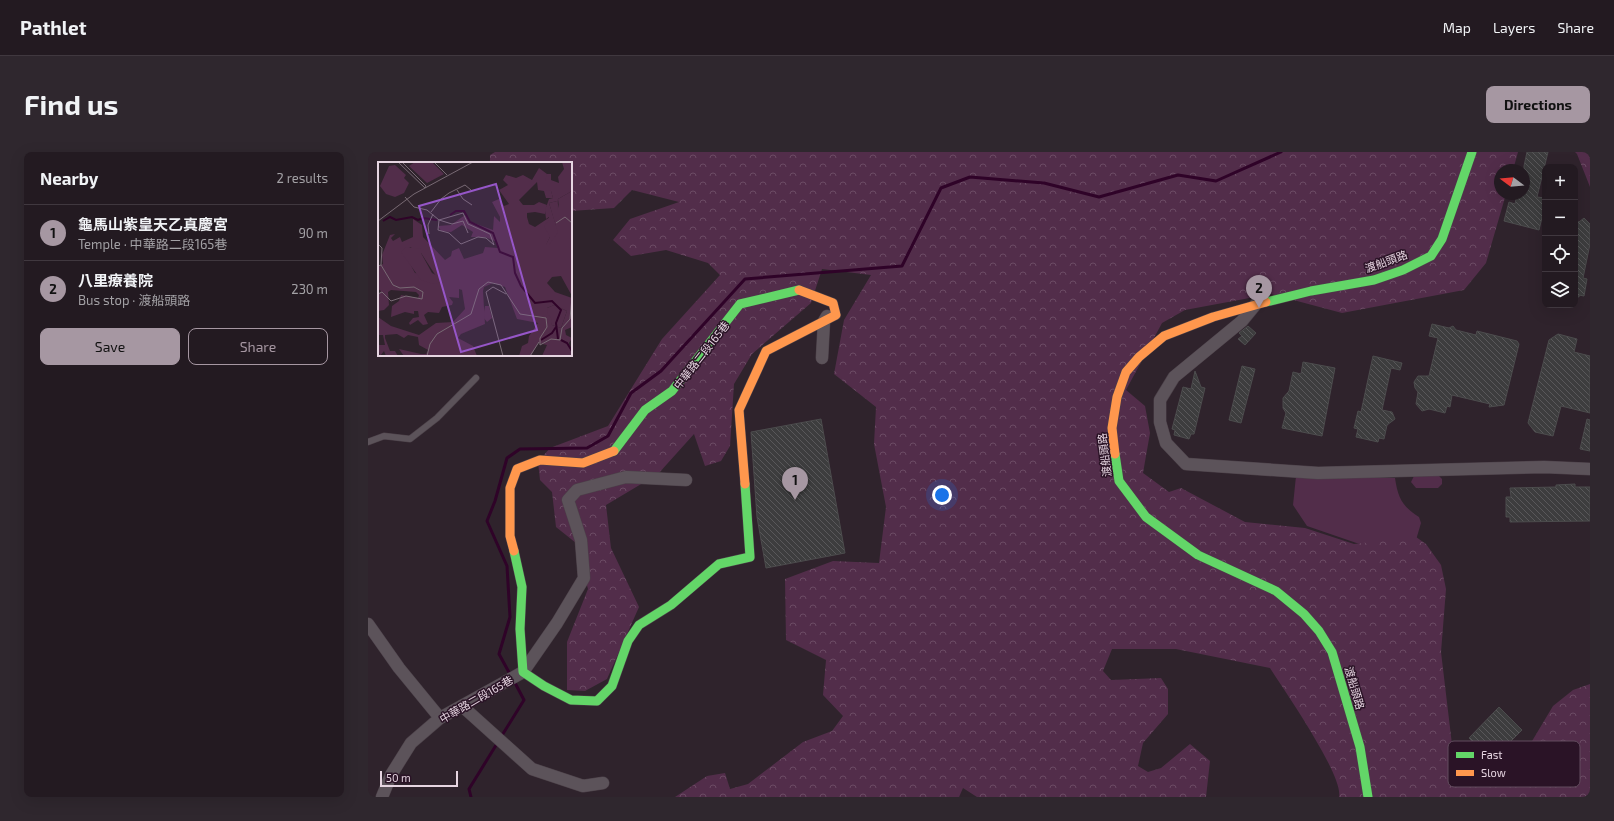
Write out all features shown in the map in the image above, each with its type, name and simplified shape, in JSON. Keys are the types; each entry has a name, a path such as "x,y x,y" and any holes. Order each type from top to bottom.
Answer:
{"street":[{"name":"渡船頭路","path":"1368,797 1360,747 1332,652 1319,631 1304,614 1276,591 1198,555 1146,517 1119,481 1112,428 1117,397 1126,372 1139,357 1164,336 1256,304 1311,291 1374,280 1403,270 1431,256 1442,239 1472,152"},
{"name":"中華路二段165巷","path":"382,797 391,775 412,744 440,718 521,673 520,629 522,587 510,536 510,488 517,469 540,460 583,462 613,454 645,410 672,391 740,304 799,290 833,303"},
{"path":"822,358 824,321 833,303"},
{"path":"1256,304 1242,320 1174,377 1160,400 1160,422 1166,443 1186,464 1318,473 1544,467 1590,469"},
{"path":"686,480 626,477 577,490 568,500 580,540 584,578 557,623 521,673 572,700 597,701 612,686 628,641 639,625 671,605 719,564 750,557 739,410 766,351 824,321"},
{"path":"368,624 399,668 440,718"},
{"path":"462,706 532,769 582,786 603,783"}],"lane":[{"path":"368,442 384,436 410,439 437,418 476,378"}],"green space":[{"path":"495,152 1518,152 1515,164 1494,164 1494,200 1504,200 1486,263 1464,290 1342,313 1271,294 1185,310 1162,323 1126,390 1145,406 1150,433 1143,473 1169,492 1181,488 1245,522 1305,528 1354,544 1416,537 1426,544 1441,565 1446,589 1441,652 1452,741 1448,741 1448,787 1580,787 1580,741 1532,741 1553,706 1573,690 1590,684 1590,797 1339,797 1338,786 1323,753 1312,733 1270,668 1176,649 1112,649 1103,671 1111,680 1161,678 1168,689 1168,714 1143,743 1138,766 1148,772 1161,768 1190,744 1210,761 1206,797 977,797 963,788 959,797 675,797 707,776 725,773 730,789 748,784 803,742 832,731 843,716 823,695 826,660 786,640 785,579 833,561 879,563 886,507 874,444 876,407 834,374 844,320 871,275 822,269 811,303 752,354 734,384 730,446 721,461 705,466 694,434 658,474 606,505 611,548 639,607 607,679 585,691 567,690 567,642 588,589 576,543 556,527 552,492 540,480 538,462 550,448 608,426 662,339 720,275 708,263 666,250 631,256 613,240 630,219 679,202 632,190 614,208 572,211 572,162 490,162 490,155"},
{"path":"1575,152 1590,152 1590,187 1577,154"},
{"path":"1296,476 1395,478 1399,496 1402,501 1408,509 1419,517 1421,523 1416,540 1371,548 1307,526 1293,505"},
{"path":"1414,476 1439,476 1442,479 1442,484 1438,488 1416,488 1411,482"}],"building":[{"path":"1527,152 1548,152 1545,164 1542,164 1542,177 1537,197 1542,198 1542,217 1539,230 1504,221 1509,202 1515,204 1516,200 1530,200 1530,164 1524,164"},
{"path":"1584,218 1590,224 1590,244 1583,278 1587,279 1584,296 1579,295 1579,297 1578,222"},
{"path":"1432,324 1449,328 1453,326 1456,330 1476,335 1477,331 1517,341 1519,344 1504,405 1489,407 1490,404 1452,395 1450,407 1447,406 1445,413 1429,409 1422,411 1416,404 1418,392 1415,388 1414,382 1418,376 1429,376 1438,338 1429,336"},
{"path":"1248,326 1256,333 1245,345 1238,339 1242,336 1239,333"},
{"path":"1558,334 1577,339 1574,352 1590,356 1590,413 1561,406 1553,436 1535,432 1528,423 1549,340"},
{"path":"1373,356 1402,363 1400,370 1391,368 1382,410 1392,412 1395,419 1387,425 1384,439 1379,438 1378,442 1356,437 1358,429 1354,428 1358,411 1361,412"},
{"path":"1303,362 1335,368 1322,436 1282,428 1286,413 1283,408 1283,398 1289,391 1293,372 1301,374"},
{"path":"1242,366 1255,369 1241,423 1229,420"},
{"path":"1195,371 1201,387 1205,388 1194,434 1191,434 1189,439 1174,435 1175,430 1172,429 1183,387 1191,389"},
{"path":"821,419 845,553 766,568 757,517 751,432"},
{"path":"1587,419 1590,420 1590,451 1580,449"},
{"path":"1575,484 1575,487 1590,487 1590,521 1510,522 1510,517 1506,517 1506,497 1511,497 1510,488 1556,487 1556,485"},
{"path":"1499,707 1522,730 1511,741 1472,741 1469,738"}],"waterway":[{"path":"511,676 499,654 510,617 507,566 487,521 495,501 507,458 520,449 587,448 608,436 631,393 661,371 745,279 902,266 941,188 970,177 1044,183 1099,197 1178,175 1216,181 1281,152"},
{"path":"501,737 524,700 514,681"},
{"path":"471,797 469,789 498,742"}],"traffic: fast":[{"path":"1266,302 1311,291 1374,280 1403,270 1431,256 1442,239 1472,152"},
{"path":"614,451 645,410 672,391 740,304 799,290"},
{"path":"1115,454 1119,481 1146,517 1198,555 1276,591 1304,614 1319,631 1332,652 1360,747 1368,797"},
{"path":"514,551 522,587 520,629 523,672 544,686 571,700 597,701 612,686 628,641 639,625 671,605 719,564 750,557 745,484"}],"traffic: slow":[{"path":"745,484 739,410 766,351 836,315 833,303 799,290"},
{"path":"1115,454 1112,428 1117,397 1126,372 1139,357 1164,336 1213,317 1266,302"},
{"path":"514,551 510,536 510,488 517,469 540,460 583,463 614,451"}],"place":[{"name":"八里療養院","path":"1259,308"},
{"name":"龜馬山紫皇天乙真慶宮","path":"795,500"}]}
